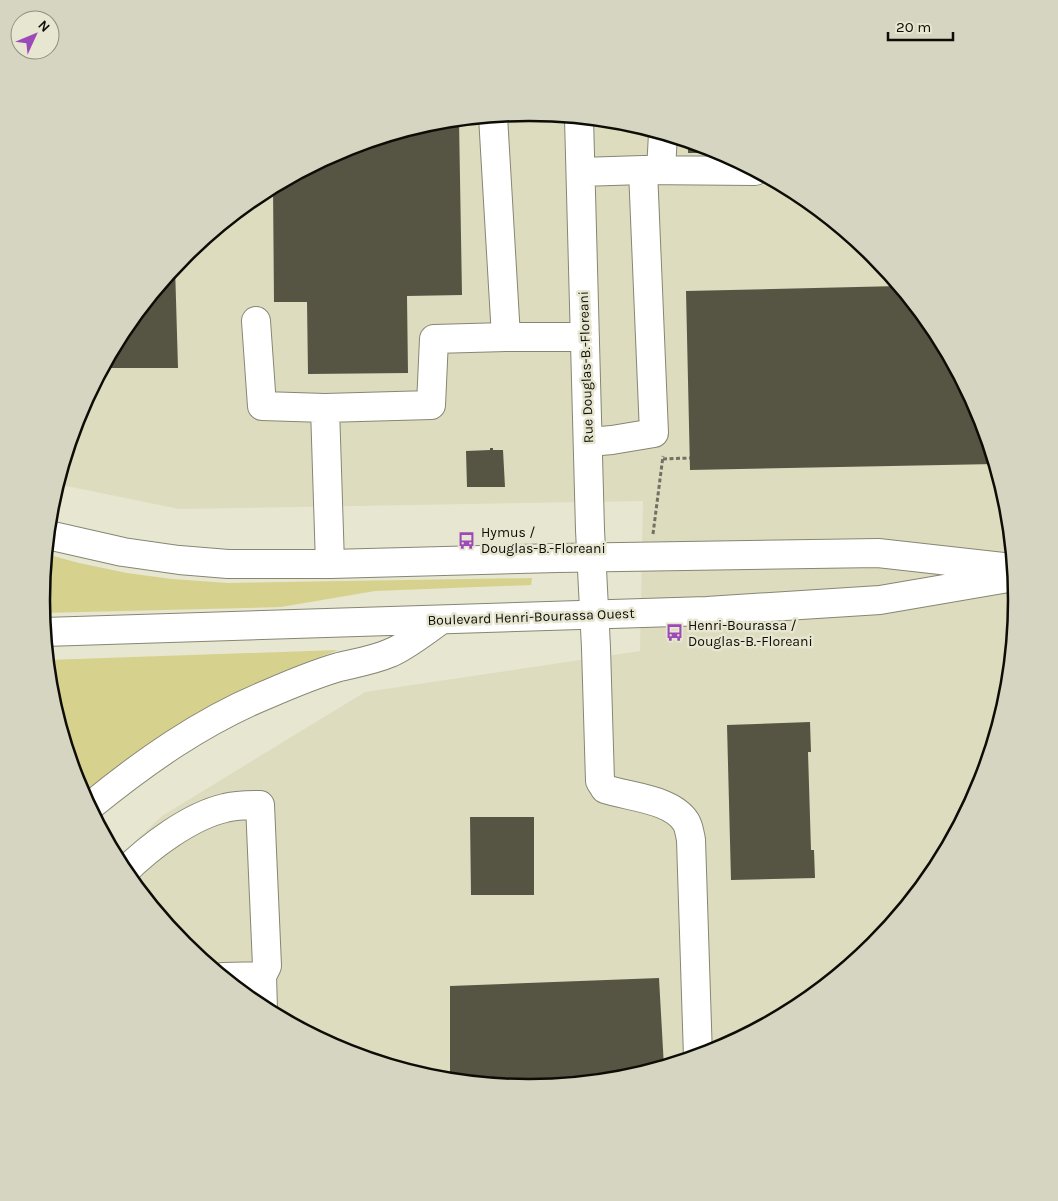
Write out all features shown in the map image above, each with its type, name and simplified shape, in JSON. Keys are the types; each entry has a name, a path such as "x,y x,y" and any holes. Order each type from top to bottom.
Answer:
{"main road":[{"path":"493,123 506,337"},
{"name":"Rue Douglas-B.-Floreani","path":"579,125 600,781 605,790 661,803 672,808 686,822 692,840 698,1048"},
{"path":"589,442 654,433 652,170 660,140"},
{"path":"581,172 741,171"},
{"path":"256,321 262,406 325,408 431,405 434,339 586,337"},
{"path":"325,408 330,564"},
{"path":"54,536 123,552 179,560 228,564 330,564 592,557 878,553 1007,567"},
{"name":"Boulevard Henri-Bourassa Ouest","path":"51,632 146,627 716,611 880,600 1007,578"},
{"path":"95,803 168,747 240,706 294,683 337,668 392,653 441,620"},
{"path":"131,866 151,848 176,831 209,813 237,806 260,805 267,966 262,976 263,999"},
{"path":"232,977 262,976"}],"path":[{"path":"653,535 663,453"},
{"path":"663,459 690,458"}],"shaded area":[{"path":"529,121 592,126 653,138 683,147 741,171 795,202 821,220 845,240 889,285 909,309 944,361 972,417 983,447 999,507 1004,538 1008,600 1007,632 999,694 992,724 972,784 959,812 944,840 909,892 868,939 845,961 821,981 768,1015 741,1030 683,1054 653,1063 592,1075 529,1080 466,1075 405,1063 375,1054 317,1030 289,1015 237,981 213,961 169,916 149,892 123,854 162,816 365,692 640,651 643,501 179,509 64,485 86,417 114,361 131,334 149,309 190,262 237,220 290,186 346,158 405,138 436,131 466,126"},
{"path":"52,556 127,573 172,579 228,583 532,578 531,585 375,591 281,607 50,613"},
{"path":"338,650 249,686 184,722 122,764 89,790 66,724 54,660"}],"building":[{"path":"459,127 462,295 407,296 408,373 308,374 307,302 274,302 273,196 317,171 375,147 405,138"},
{"path":"688,149 699,153 688,153"},
{"path":"175,278 178,368 110,368 149,309"},
{"path":"890,286 909,309 944,361 972,417 988,464 690,470 686,291"},
{"path":"490,448 493,448 493,450 503,450 505,487 467,487 466,451 490,450"},
{"path":"810,722 811,752 808,752 811,850 814,850 815,878 731,880 727,725"},
{"path":"470,817 534,817 534,895 471,895"},
{"path":"659,978 664,1060 592,1075 529,1080 450,1072 450,986"}],"place":[{"name":"Hymus / Douglas-B.-Floreani","path":"467,540"},
{"name":"Henri-Bourassa / Douglas-B.-Floreani","path":"674,633"}]}
